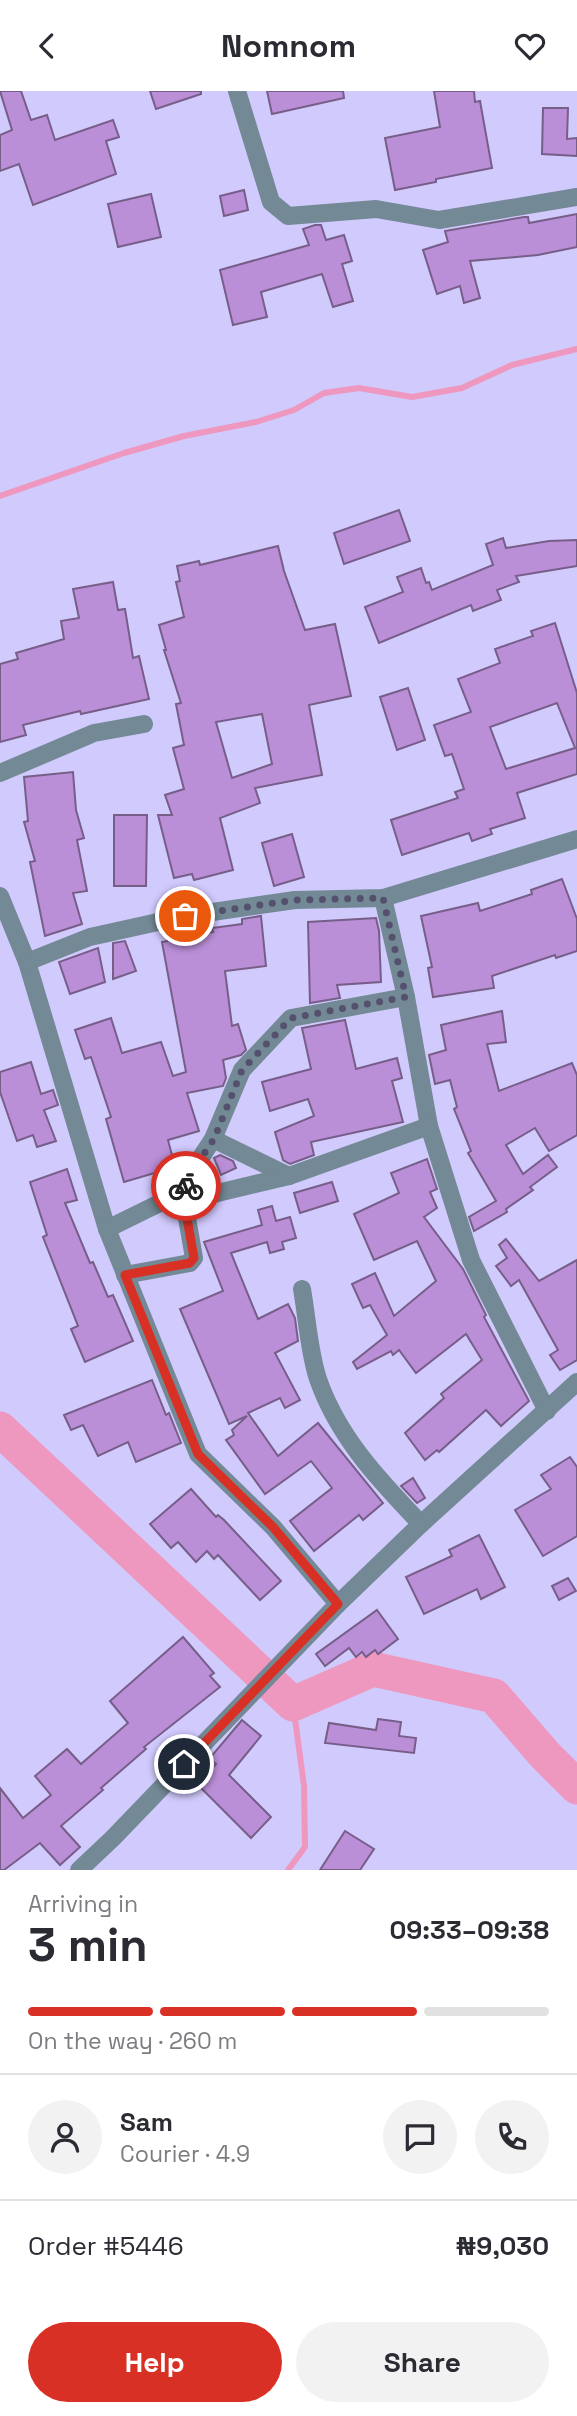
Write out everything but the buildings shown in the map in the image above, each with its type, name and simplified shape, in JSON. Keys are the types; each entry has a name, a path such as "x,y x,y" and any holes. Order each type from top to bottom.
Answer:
{"street":[{"path":"237,91 271,202 288,216 376,209 439,220 577,197"},
{"path":"0,773 93,733 144,724"},
{"path":"27,962 90,937 185,916 295,900 383,898 577,839"},
{"path":"0,896 27,962 107,1229 198,1454 273,1527 338,1604"},
{"path":"383,898 406,997 429,1126 471,1260 547,1411"},
{"path":"125,1275 190,1263 194,1258 184,1201 188,1177 214,1139 242,1070 291,1018 406,997"},
{"path":"107,1229 170,1198 184,1201 289,1176 429,1126"},
{"path":"214,1139 289,1176"},
{"path":"302,1289 318,1378 341,1431 382,1483 421,1524"},
{"path":"79,1870 338,1604 421,1524 577,1382"}],"waterway":[{"path":"0,496 124,453 184,436 256,422 294,410 324,393 359,388 412,397 462,388 512,365 577,349"},
{"path":"0,1429 293,1704 373,1669 494,1696 577,1787"},
{"path":"288,1870 305,1847 304,1786 293,1704"}],"way so far":[{"path":"185,916 295,900 383,898 406,997 291,1018 242,1070 214,1139 188,1177 186,1186"}],"route":[{"path":"184,1764 338,1604 273,1527 198,1454 125,1275 190,1263 194,1258 184,1201 186,1186"}]}
